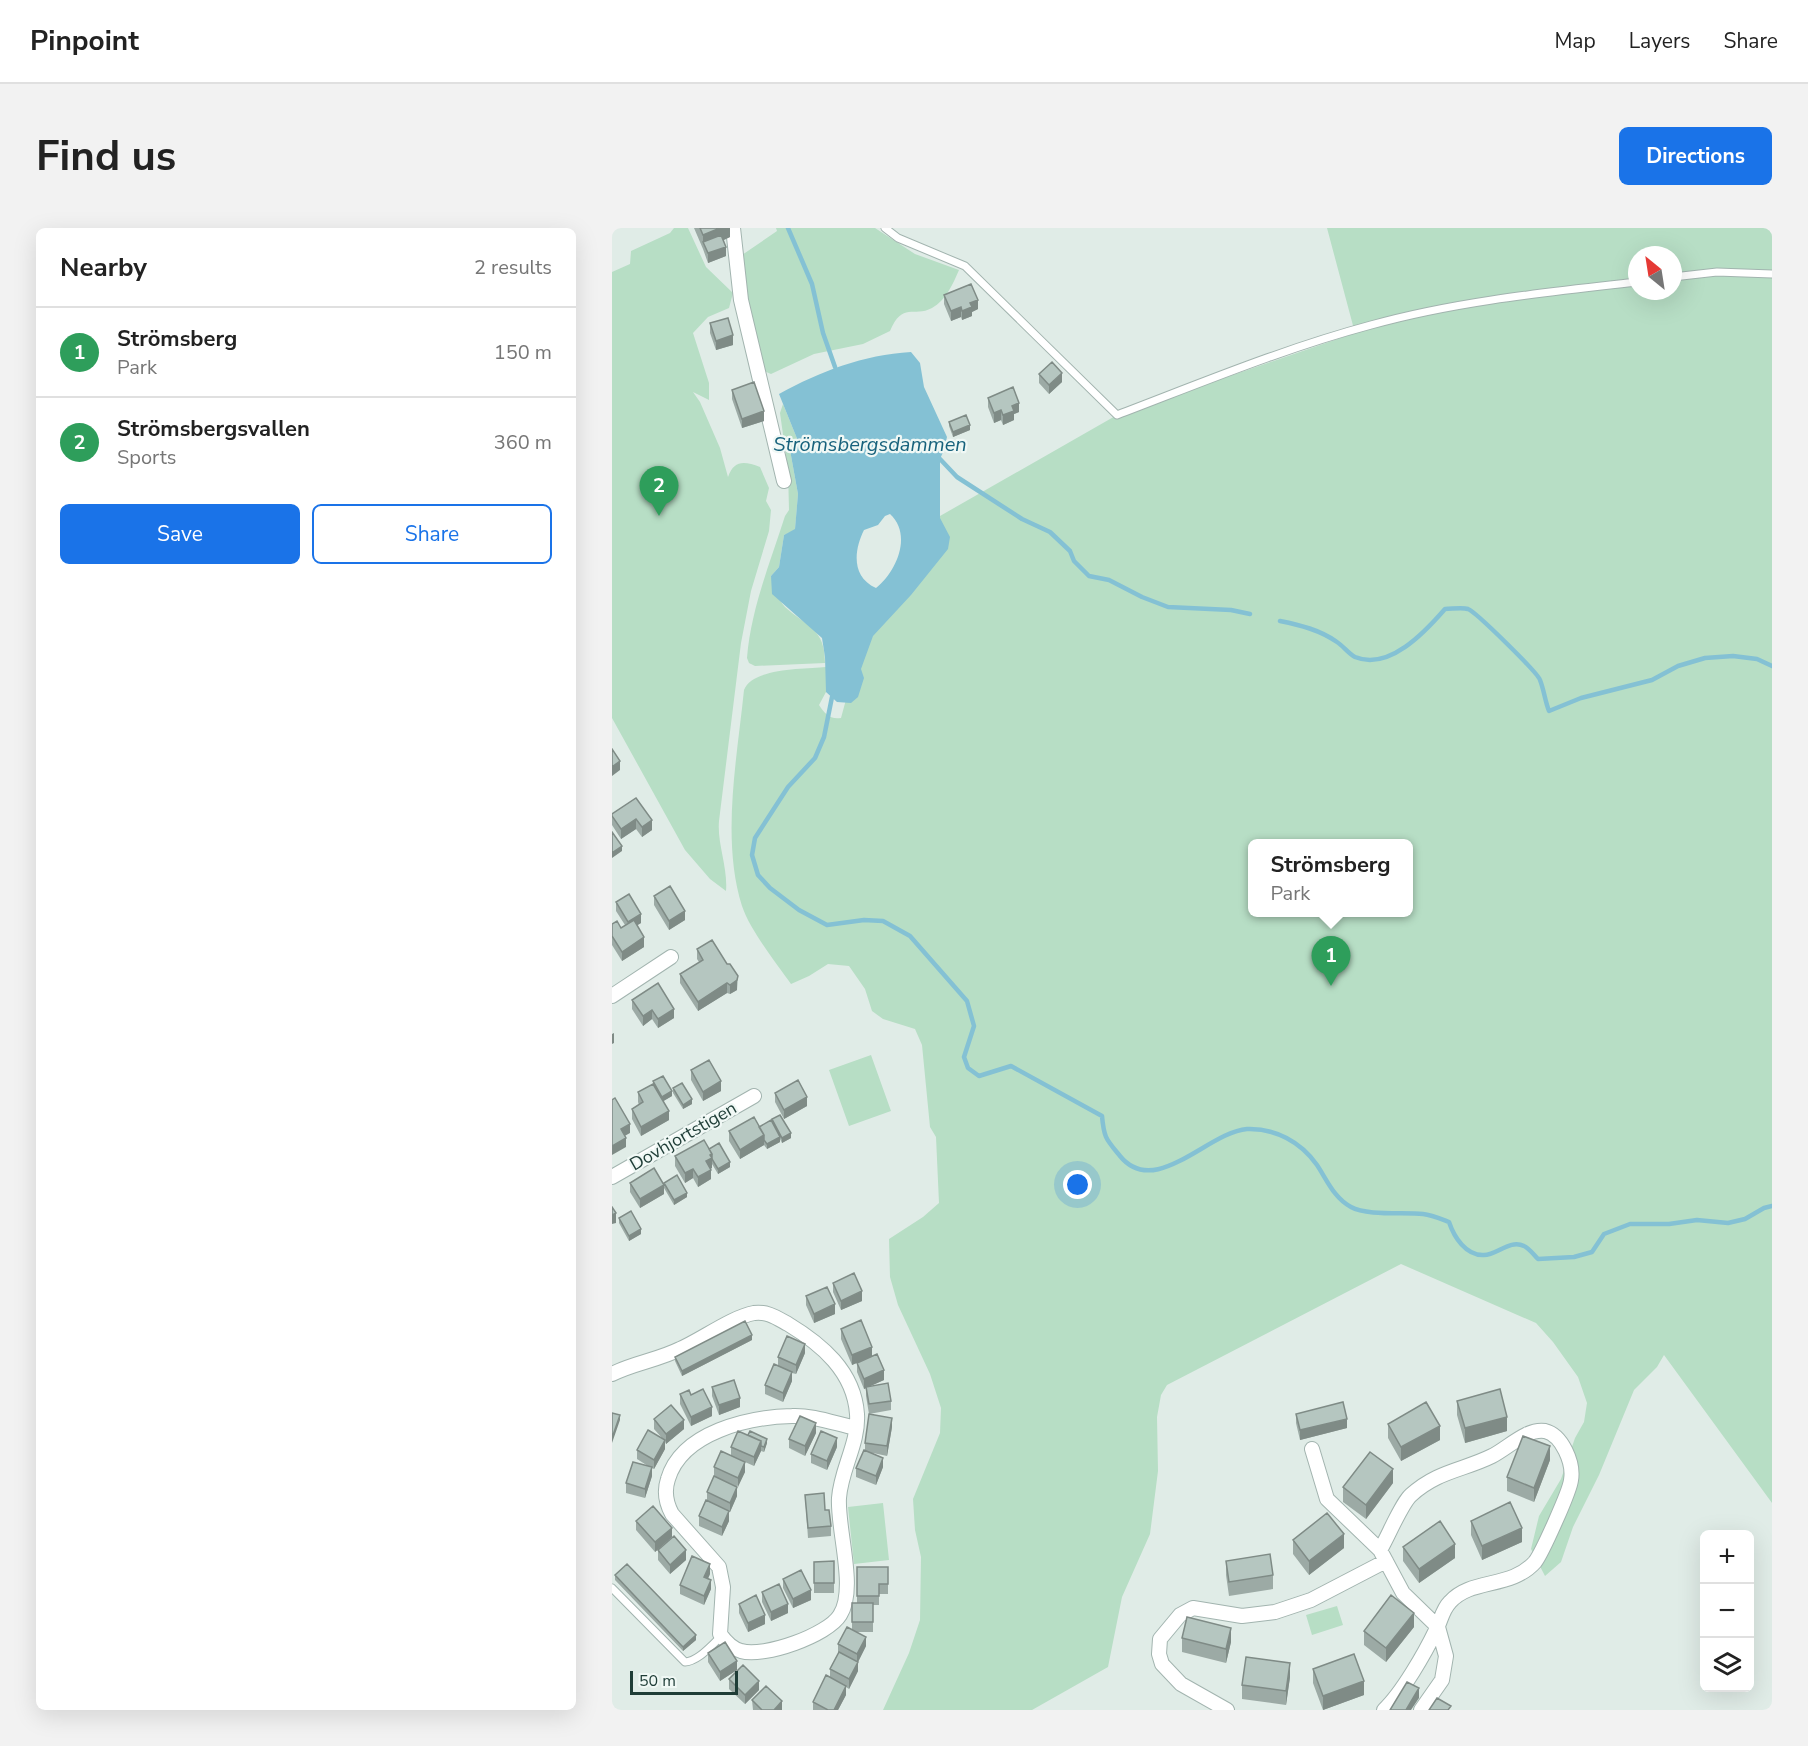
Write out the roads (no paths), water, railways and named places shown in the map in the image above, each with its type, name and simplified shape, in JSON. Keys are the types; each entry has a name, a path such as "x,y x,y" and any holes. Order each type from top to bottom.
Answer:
{"street":[{"path":"733,228 741,300 784,481"},
{"path":"612,996 671,957"},
{"name":"Dovhjortstigen","path":"612,1177 754,1096"},
{"path":"612,1374 628,1366 681,1349 741,1317 763,1313 773,1316 808,1336 825,1350 845,1376 855,1400 856,1428 839,1498 847,1584 846,1599 839,1618 822,1632 800,1642 754,1652 742,1652 722,1636 719,1625 723,1587 719,1567 672,1514 668,1506 667,1484 674,1464 690,1446 735,1425 800,1416 856,1428"},
{"path":"1227,1710 1181,1684 1162,1664 1159,1654 1160,1639 1180,1615 1193,1608 1242,1616 1275,1612 1311,1600 1383,1556 1410,1496 1439,1475 1492,1456 1533,1432 1543,1431 1554,1435 1564,1446 1572,1479 1542,1552 1534,1563 1514,1578 1476,1587 1450,1601 1442,1613 1438,1627 1425,1652 1384,1710"},
{"path":"1312,1449 1327,1499 1383,1556 1403,1593 1438,1627 1446,1656 1442,1680 1421,1710"}],"lane":[{"path":"885,228 898,238 965,266 1118,415 1298,348 1372,324 1485,302 1628,283"},
{"path":"1682,276 1717,272 1772,274"},
{"path":"612,1588 685,1662 698,1657 722,1636"}],"water":[{"name":"Strömsbergsdammen","path":"911,352 920,363 924,387 947,437 940,459 940,518 950,537 948,549 911,595 873,636 861,669 864,678 858,697 851,703 837,702 826,692 822,638 772,594 771,576 779,567 784,535 795,529 798,494 790,450 798,441 779,394 811,378 843,366","holes":["890,514 897,523 901,542 899,553 890,573 876,588 862,577 857,562 858,546 864,530 878,525 885,516"]}],"waterway":[{"path":"788,228 812,284 823,333 835,367"},
{"path":"940,459 957,477 1022,519 1050,532 1070,551 1074,561 1089,576 1109,580 1168,607 1231,610 1250,614"},
{"path":"1280,621 1324,634 1355,657 1368,660 1381,659 1405,647 1445,609 1468,609 1494,631 1537,675 1549,711 1581,698 1652,680 1678,666 1705,658 1733,656 1757,659 1772,666"},
{"path":"832,697 824,737 815,758 788,787 755,838 752,855 758,875 770,888 799,910 827,925 864,920 883,921 910,936 967,1001 974,1026 964,1057 968,1068 979,1076 1011,1066 1102,1116 1109,1142 1120,1156 1134,1167 1149,1170 1165,1167 1232,1133 1247,1129 1268,1131 1295,1143 1311,1157 1335,1194 1351,1207 1366,1212 1430,1215 1449,1222 1454,1234 1466,1249 1472,1252 1484,1255 1519,1244 1528,1248 1538,1259 1574,1257 1592,1252 1604,1234 1630,1224 1669,1224 1697,1220 1728,1223 1745,1219 1772,1206"}],"place":[{"name":"Strömsbergsvallen","path":"659,516"},
{"name":"Strömsberg","path":"1331,986"}]}
